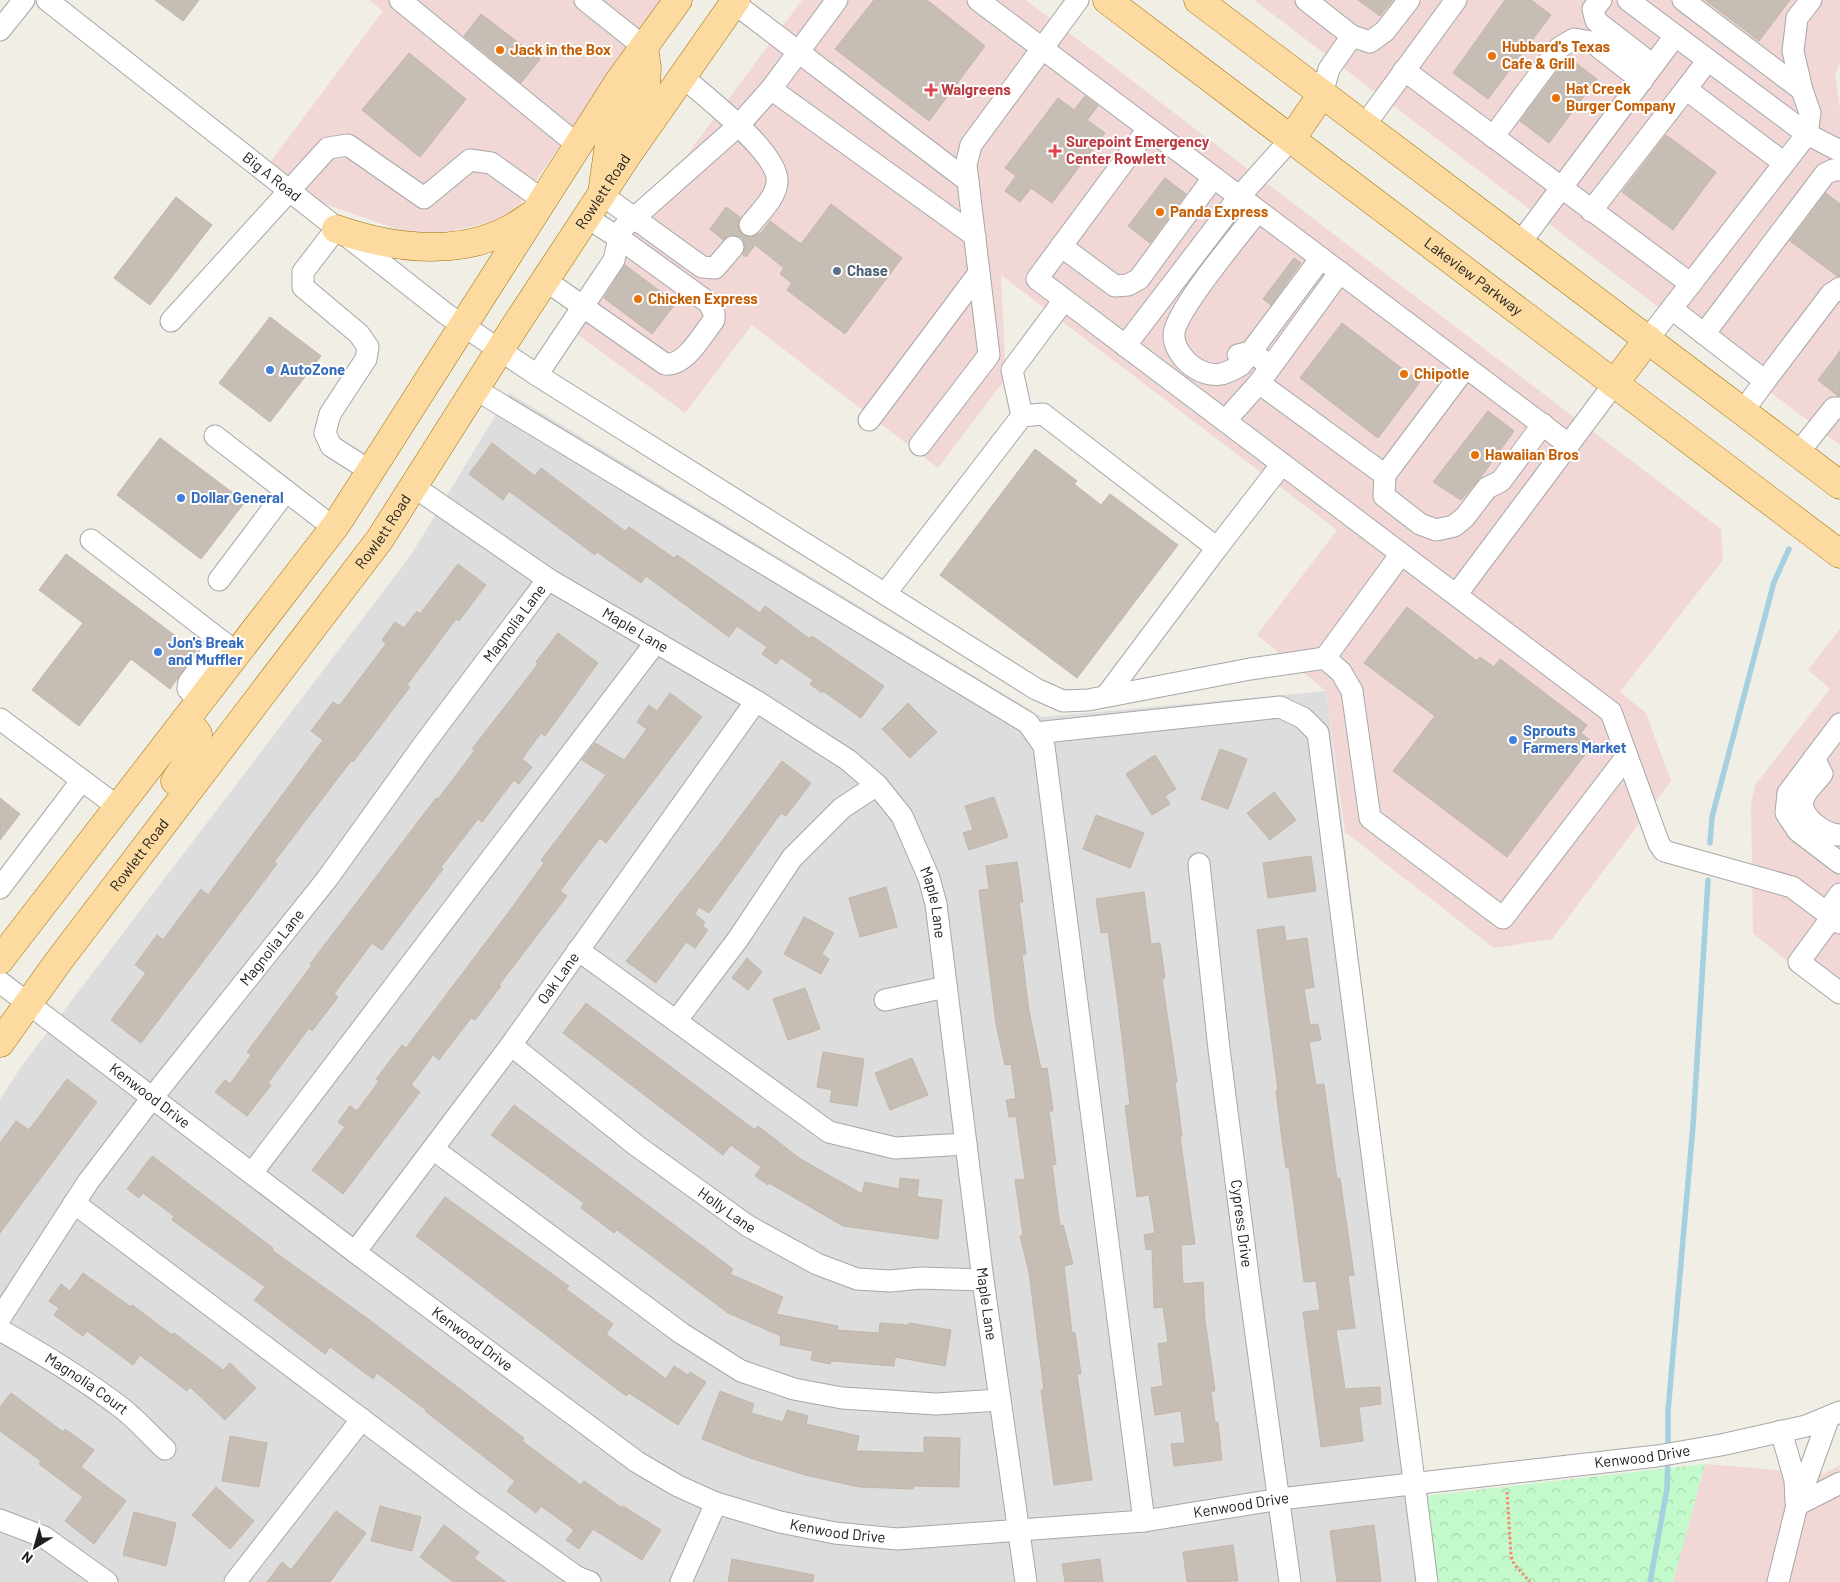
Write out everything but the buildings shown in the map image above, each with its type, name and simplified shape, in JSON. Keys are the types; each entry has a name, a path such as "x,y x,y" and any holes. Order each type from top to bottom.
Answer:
{"main road":[{"path":"0,960 192,711 229,647 334,528 462,324 542,205 644,47 678,0"},
{"name":"Lakeview Parkway","path":"1107,0 1840,554"},
{"name":"Rowlett Road","path":"0,1043 133,863 380,539 601,194 735,1"},
{"path":"1214,5 1322,94 1840,485"},
{"path":"601,194 609,144 646,83 647,68 644,47"},
{"path":"1292,138 1322,94"},
{"path":"336,229 372,241 416,248 444,246 498,236 517,226 542,205"},
{"path":"1614,384 1648,339"},
{"path":"133,863 140,838 148,820 196,748 198,734 192,711"}],"street":[{"path":"0,30 24,0"},
{"name":"Big A Road","path":"46,0 336,229 462,324 537,374 1036,689 1063,700 1106,696 1250,669 1324,658"},
{"path":"400,0 579,146"},
{"path":"585,0 606,7 644,47"},
{"path":"537,374 614,260 619,238 624,227 738,126 771,89 838,0"},
{"path":"978,0 1568,444"},
{"path":"920,445 988,355 966,165 971,145 1078,0"},
{"path":"1306,0 1352,36 1370,42 1385,31 1409,0"},
{"path":"1364,126 1456,0"},
{"path":"1600,0 1593,10 1596,21 1647,73"},
{"path":"1628,0 1806,134 1840,151"},
{"path":"1683,0 1802,90"},
{"path":"1648,339 1806,134 1810,113 1802,90 1793,52 1797,18 1810,0"},
{"path":"735,1 968,181"},
{"path":"1322,94 1329,69 1352,36"},
{"path":"1520,243 1675,36"},
{"path":"1493,137 1559,48 1574,39 1592,42 1647,73"},
{"path":"1591,211 1708,60"},
{"path":"1404,70 1561,189 1691,284"},
{"path":"682,76 761,148 774,167 777,183 771,198 750,225"},
{"path":"771,89 974,236"},
{"path":"1686,89 1784,163"},
{"path":"1148,129 1036,279 1610,712 1659,844 1664,851 1792,887 1833,918"},
{"path":"1125,346 1239,197 1292,138"},
{"path":"171,321 328,148 348,145 424,198 470,160 491,163 542,205"},
{"path":"1704,334 1825,174 1833,170 1840,170"},
{"path":"1061,246 1115,286 1128,285 1139,279 1213,178"},
{"path":"601,194 702,267 715,268 733,247"},
{"path":"1262,214 1180,314 1174,335 1180,355 1194,368 1212,376 1228,373 1241,365 1320,258"},
{"path":"545,280 665,364 673,365 681,360 714,320 714,313 709,303 619,238 586,218"},
{"path":"336,229 303,272 303,287 359,334 368,347 366,359 330,414 325,433 331,446 370,471"},
{"path":"1161,249 1185,268"},
{"path":"1225,421 1265,374 1340,272"},
{"path":"869,420 979,273"},
{"path":"1743,411 1831,294 1840,288"},
{"path":"1022,416 1012,370 1064,300"},
{"path":"1672,309 1765,381"},
{"path":"1251,352 1265,374 1385,476"},
{"path":"1466,367 1385,476 1384,496 1420,524 1436,530 1454,526 1465,517 1487,488 1501,481 1538,420"},
{"path":"1456,595 1614,384"},
{"path":"475,389 1028,723 1044,746 1144,1521"},
{"path":"1798,453 1834,408 1840,408"},
{"path":"885,594 1022,416 1043,414 1217,548"},
{"path":"216,436 334,528"},
{"path":"1106,696 1282,464"},
{"name":"Maple Lane","path":"413,486 548,579 756,701 848,760 877,785 902,816 929,878 936,904 983,1280 1026,1582"},
{"path":"219,580 286,491"},
{"path":"91,540 229,647"},
{"path":"1401,554 1324,658 1341,672 1352,690 1370,818 1503,918 1627,756"},
{"name":"Magnolia Lane","path":"0,1318 74,1202 152,1098 327,879 424,744 548,579"},
{"path":"252,1173 656,642"},
{"name":"Oak Lane","path":"355,1252 511,1045 756,701"},
{"path":"1035,733 1280,707 1303,718 1318,733 1426,1582"},
{"path":"0,719 118,807"},
{"path":"1840,724 1788,793 1786,813 1798,831 1840,863"},
{"path":"1814,758 1822,774 1803,799 1803,810 1809,819 1831,835 1840,835"},
{"path":"0,888 82,780"},
{"path":"676,1021 738,939 792,858 842,808 877,785"},
{"name":"Cypress Drive","path":"1199,864 1246,1262 1290,1582"},
{"path":"1840,894 1833,918 1799,962 1840,994"},
{"path":"578,950 829,1132 895,1148 966,1144"},
{"name":"Kenwood Drive","path":"0,982 355,1252 637,1462 678,1486 716,1503 780,1522 835,1533 897,1539 1144,1521 1280,1499 1605,1462 1703,1448 1781,1432 1834,1415"},
{"path":"885,1000 946,987"},
{"name":"Holly Lane","path":"511,1045 645,1152 748,1226 817,1264 857,1279 983,1280"},
{"path":"432,1149 681,1333 741,1371 794,1389 842,1398 936,1404 1000,1400"},
{"path":"74,1202 516,1533 577,1577 590,1582"},
{"name":"Magnolia Court","path":"0,1330 59,1364 91,1386 124,1410 165,1448"},
{"path":"1778,1582 1797,1505 1834,1415"},
{"path":"235,1582 362,1419"},
{"path":"1781,1432 1795,1480 1797,1505"},
{"path":"1797,1505 1840,1483"},
{"path":"681,1582 716,1503"},
{"path":"0,1520 44,1537 107,1582"}],"path":[{"path":"1507,1492 1511,1556 1514,1564 1530,1582"}],"shaded area":[{"path":"369,0 660,0 511,217 423,238 313,200 269,164 383,11"},
{"path":"802,0 1026,0 1721,529 1723,560 1620,692 1646,713 1671,781 1552,939 1494,948 1345,832 1326,691 1257,635 1337,530 1001,275 1006,378 938,468 752,325 685,413 562,323"},
{"path":"1254,0 1840,0 1840,64 1835,74 1840,109 1840,445"},
{"path":"509,393 1042,717 1326,691 1435,1582 0,1582 0,1099 21,1067 411,555"},
{"path":"1840,629 1840,1005 1753,933 1751,805 1755,785 1830,689 1808,670"},
{"path":"1705,1464 1824,1474 1840,1465 1840,1582 1673,1582"}],"green space":[{"path":"1705,1464 1673,1582 1437,1582 1424,1496"}],"waterway":[{"path":"1710,843 1712,817 1774,582 1789,549"},
{"path":"1668,1449 1668,1411 1693,1126 1708,880"},
{"path":"1650,1582 1667,1489 1668,1458"}],"place":[{"name":"Jack in the Box","path":"500,50"},
{"name":"Hubbard's Texas Cafe & Grill","path":"1492,56"},
{"name":"Walgreens","path":"931,90"},
{"name":"Hat Creek Burger Company","path":"1556,98"},
{"name":"Surepoint Emergency Center Rowlett","path":"1055,151"},
{"name":"Panda Express","path":"1160,212"},
{"name":"Chase","path":"837,271"},
{"name":"Chicken Express","path":"638,299"},
{"name":"AutoZone","path":"270,370"},
{"name":"Chipotle","path":"1404,374"},
{"name":"Hawaiian Bros","path":"1475,455"},
{"name":"Dollar General","path":"181,498"},
{"name":"Jon's Break and Muffler","path":"158,652"},
{"name":"Sprouts Farmers Market","path":"1513,740"}]}
